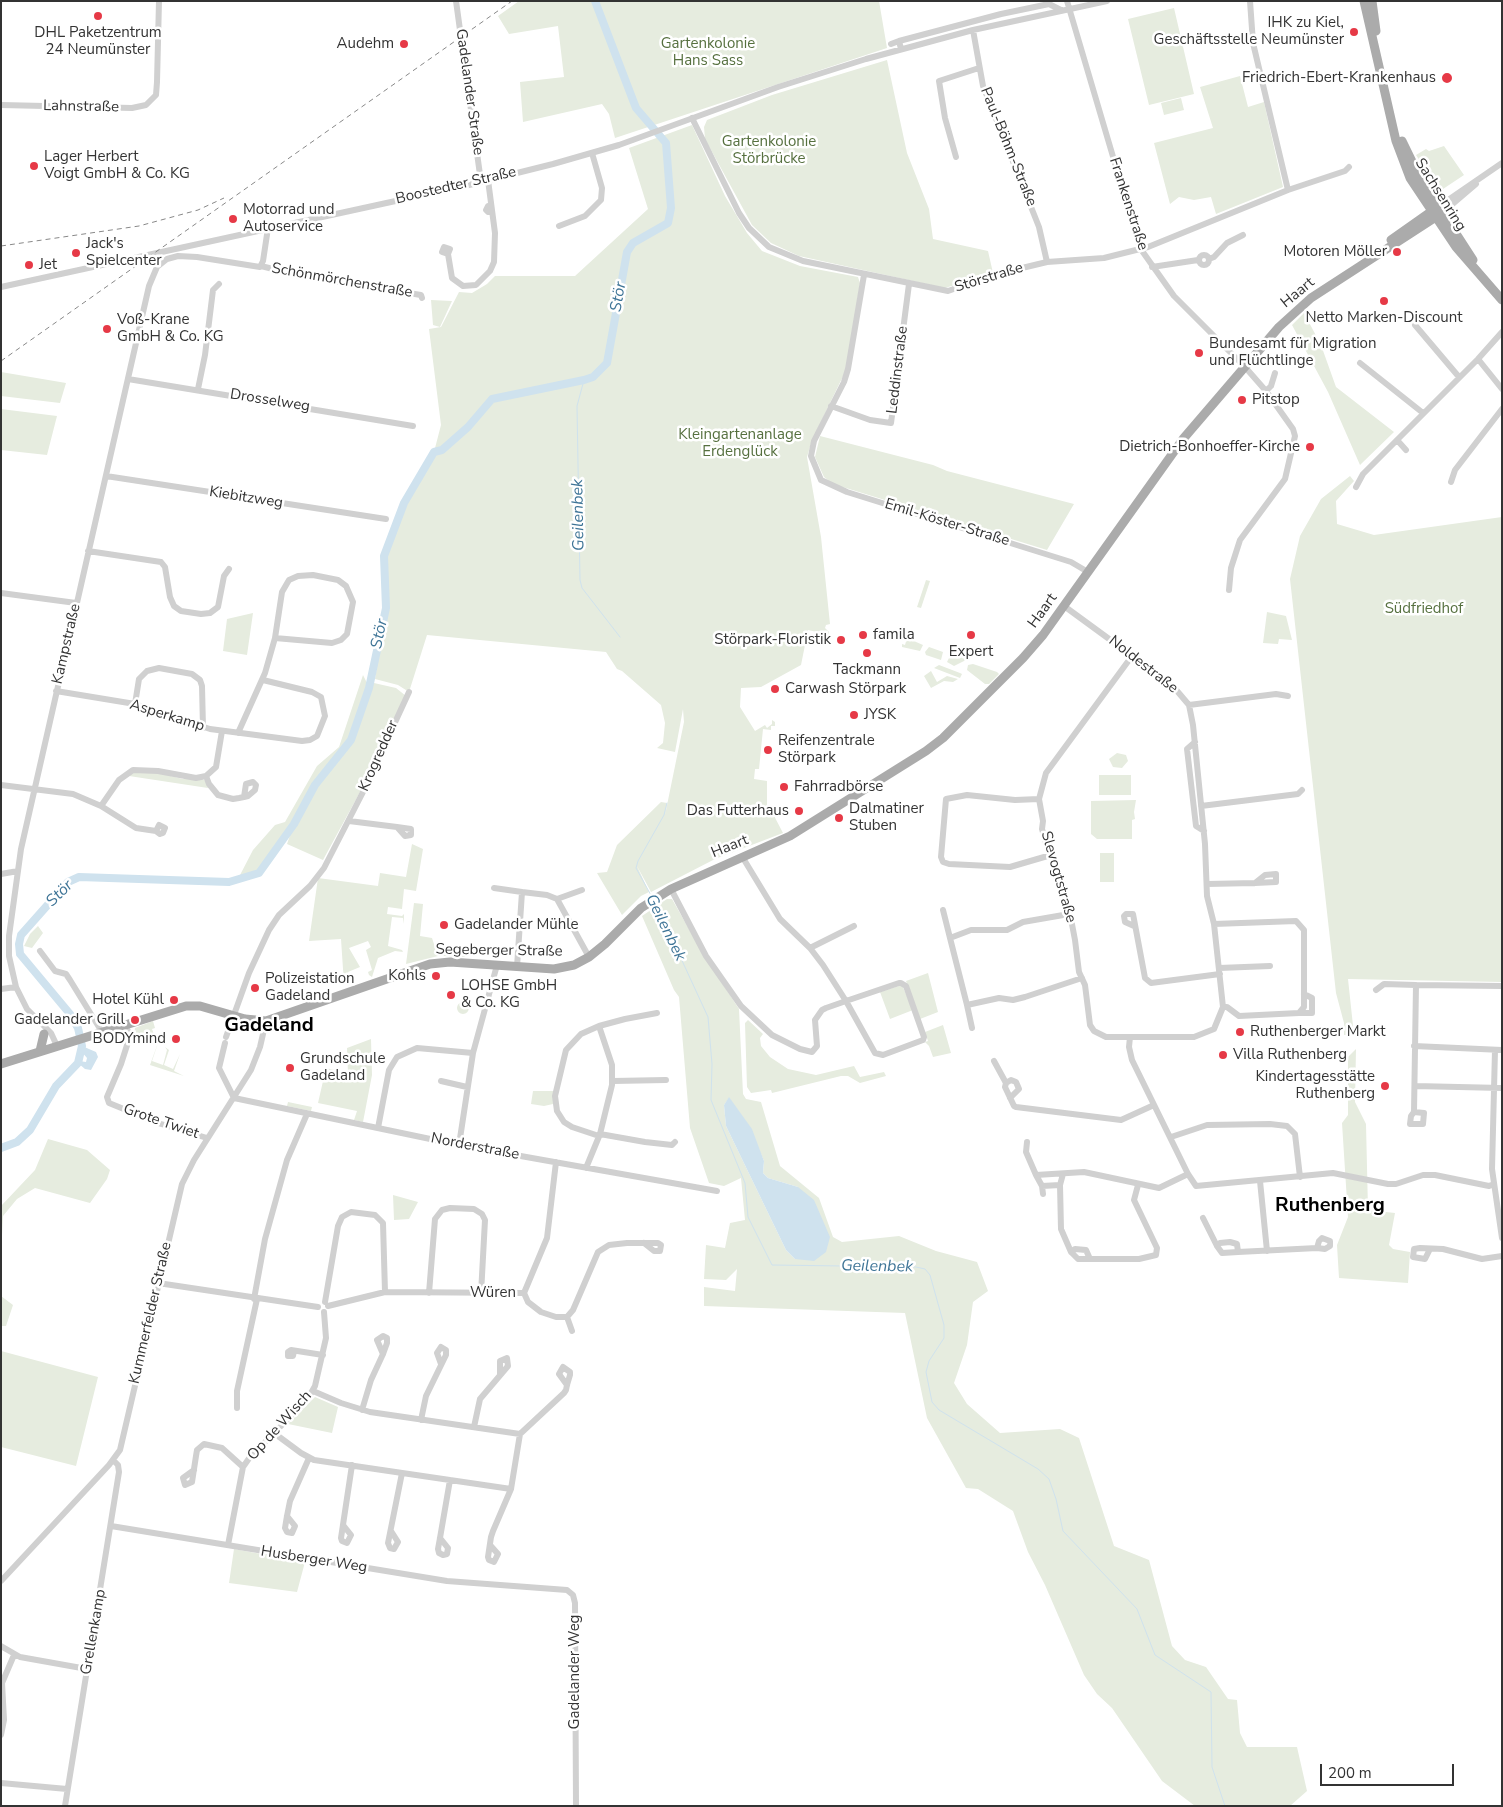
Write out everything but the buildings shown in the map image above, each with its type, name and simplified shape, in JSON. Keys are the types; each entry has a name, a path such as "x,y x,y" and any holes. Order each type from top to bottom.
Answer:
{"main road":[{"name":"Sachsenring","path":"1364,1 1396,141 1410,178 1424,201 1436,212 1474,261 1502,292"},
{"name":"Sachsenring","path":"1372,1 1375,29 1402,140 1411,162 1436,212 1478,275 1502,300"},
{"path":"1412,224 1423,211 1424,201"},
{"name":"Haart","path":"1386,248 1412,224 1436,212"},
{"name":"Haart","path":"652,901 701,874 743,858 790,836 938,742 1023,658 1064,606 1183,439 1280,327 1311,298 1436,212"},
{"name":"Segeberger Straße","path":"1,1064 186,1006 200,1006 233,1016 266,1021 420,966 450,962 517,967 560,968 574,965 589,957 652,901"},
{"path":"40,1051 43,1030"}],"street":[{"name":"Lahnstraße","path":"1,105 132,108 146,105 156,96 159,1"},
{"name":"Gadelander Straße","path":"456,1 485,181"},
{"name":"Frankenstraße","path":"1066,1 1140,248 1152,267 1195,320 1245,367 1266,391 1293,429 1295,436 1285,479 1240,540 1232,565 1228,590"},
{"name":"Boostedter Straße","path":"1,287 485,181 592,153 822,72 901,49 972,30 1107,1"},
{"path":"1250,1 1253,44 1288,190"},
{"name":"Boostedter Straße","path":"891,44 1049,4 1061,10"},
{"name":"Paul-Böhm-Straße","path":"972,30 979,68 990,106 1039,227 1047,262"},
{"path":"899,41 901,49"},
{"path":"956,157 945,118 939,81 979,68"},
{"name":"Störstraße","path":"692,118 739,213 760,239 780,253 797,259 909,284 953,290 997,274 1047,262 1104,258 1140,248 1288,190 1345,171 1349,167"},
{"path":"559,226 585,216 601,200 602,188 592,153"},
{"name":"Haart","path":"1436,212 1502,163"},
{"path":"448,254 451,275 458,284 471,286 487,277 493,266 495,233 492,208 485,181"},
{"name":"Schönmörchenstraße","path":"261,266 268,228"},
{"path":"1152,267 1198,260 1203,255 1209,259 1214,257 1227,243 1243,235"},
{"name":"Schönmörchenstraße","path":"164,261 174,257 188,256 261,266 301,276 421,295 422,298"},
{"name":"Kampstraße","path":"57,1046 27,1009 16,987 9,956 9,936 18,871 34,789 76,603 151,278 155,269 164,261"},
{"path":"831,406 844,382 848,369 864,274"},
{"path":"198,389 205,355 213,290 220,284"},
{"name":"Leddinstraße","path":"831,406 870,420 891,423 909,284"},
{"path":"1416,324 1460,377"},
{"path":"1356,487 1363,474 1478,360 1502,332"},
{"path":"1478,360 1502,389"},
{"path":"1360,363 1423,413"},
{"path":"1266,391 1271,386 1275,373"},
{"name":"Drosselweg","path":"128,379 198,389 413,426"},
{"name":"Emil-Köster-Straße","path":"831,406 814,441 811,456 821,480 830,486 1054,556 1071,562 1088,572"},
{"path":"1451,482 1454,470 1502,409"},
{"path":"1397,440 1406,450"},
{"name":"Kiebitzweg","path":"106,476 386,519"},
{"path":"88,551 162,562 166,567 170,597 174,606 182,610 201,614 210,613 218,607 224,576 229,569"},
{"path":"238,733 263,680 275,638 282,592 289,580 298,576 313,575 338,580 346,586 353,602 349,630 341,640 327,643 275,638"},
{"path":"1,592 76,603"},
{"name":"Noldestraße","path":"1064,606 1172,685 1189,705 1195,742 1204,831 1207,896 1214,924 1220,971 1222,1007 1214,1029"},
{"name":"Slevogtstraße","path":"1132,656 1046,773 1039,799 1043,821 1042,829 1062,881 1090,1025 1094,1031 1106,1037 1194,1038 1214,1029"},
{"path":"135,704 139,678 146,671 159,668 192,674 198,677 202,686 203,728"},
{"name":"Asperkamp","path":"56,692 135,704 203,728 305,741 315,738 322,730 325,711 323,700 318,695 263,680"},
{"name":"Krogredder","path":"234,1098 219,1068 225,1040 256,955 273,922 318,878 349,820 410,692"},
{"path":"1189,705 1276,694 1288,696"},
{"path":"101,806 119,780 133,770 158,770 196,778 206,776 216,767 222,730"},
{"name":"Noldestraße","path":"1195,742 1187,749 1188,765 1196,826 1204,831"},
{"path":"206,776 212,789 218,795 233,798 244,797"},
{"path":"1,785 73,794 101,806 136,828 156,830"},
{"path":"1201,806 1298,794 1302,790"},
{"path":"1039,799 1015,800 967,795 944,797 941,857 944,862 1010,867 1051,855"},
{"path":"349,820 398,827"},
{"path":"671,890 706,956 741,1006 772,1036 810,1052 814,1051 817,1046 814,1025 816,1016 822,1010 846,1001 903,983 906,986 924,1039 883,1055 877,1054 846,1001 810,948 780,919 743,858"},
{"path":"1,874 18,871"},
{"path":"1206,884 1255,883"},
{"path":"494,888 558,899 582,890"},
{"path":"517,967 522,892"},
{"path":"558,899 589,957"},
{"path":"943,910 972,1028"},
{"path":"950,938 971,930 1007,930 1023,922 1069,914"},
{"path":"1214,924 1296,921 1304,930 1304,1007 1299,1013"},
{"path":"810,948 854,926"},
{"path":"1134,926 1145,978 1151,983 1220,971 1270,966"},
{"path":"40,952 55,971 66,974 102,1032"},
{"path":"460,1145 473,1053 497,966"},
{"path":"967,1005 999,998 1012,1000 1025,998 1082,978"},
{"path":"1376,990 1384,984 1502,986"},
{"path":"1414,1112 1416,985"},
{"path":"1,989 16,987"},
{"path":"1222,1007 1227,1007 1239,1016 1312,1013 1312,998 1304,994"},
{"path":"657,1013 625,1019 585,1031 570,1044 563,1057 555,1096 557,1110 564,1122 569,1126 599,1135 645,1142 672,1144 675,1142"},
{"name":"Kummerfelder Straße","path":"1,1581 113,1460 123,1442 182,1184 257,1057 266,1021"},
{"name":"Grote Twiet","path":"126,1024 130,1036 107,1097 109,1103 158,1123 208,1138"},
{"path":"586,1168 599,1135 613,1081 610,1060 599,1026"},
{"path":"1130,1037 1130,1054 1194,1185 1200,1187 1337,1173 1396,1184 1417,1176 1435,1175 1489,1186 1494,1184"},
{"path":"1414,1046 1498,1050 1498,1088 1492,1170 1502,1238"},
{"path":"378,1128 390,1066 396,1056 417,1048 473,1053"},
{"path":"994,1061 1006,1083 1010,1098 1016,1107 1121,1120 1154,1104"},
{"path":"613,1081 666,1080"},
{"path":"1006,1083 1011,1080 1019,1085 1017,1092 1010,1098"},
{"path":"441,1081 467,1087"},
{"path":"1415,1086 1498,1088"},
{"name":"Norderstraße","path":"234,1098 460,1145 717,1191"},
{"path":"237,1408 237,1391 266,1239 287,1160 307,1114"},
{"path":"1171,1137 1207,1125 1270,1124 1287,1126 1295,1134 1300,1177"},
{"path":"1026,1142 1026,1152 1042,1186 1043,1194"},
{"name":"Würen","path":"326,1307 385,1292 524,1293 547,1238 556,1162"},
{"path":"1036,1175 1084,1172 1159,1188 1188,1174"},
{"path":"1063,1174 1060,1185 1061,1229 1071,1252 1078,1260 1139,1259 1156,1255 1157,1248 1134,1200 1138,1185"},
{"path":"1260,1181 1267,1250"},
{"path":"1042,1186 1060,1185"},
{"path":"429,1292 435,1219 442,1210 450,1208 474,1209 482,1214 485,1220 481,1294"},
{"name":"Op de Wisch","path":"228,1545 243,1467 312,1392 323,1355 327,1332 326,1307 338,1226 342,1218 351,1212 375,1215 383,1223 385,1292"},
{"path":"1203,1218 1222,1253 1317,1248"},
{"path":"1217,1246 1220,1243 1230,1242 1237,1244 1238,1252"},
{"path":"524,1293 528,1302 541,1312 556,1317 567,1316 573,1310 598,1252 613,1244 644,1243"},
{"path":"1430,1248 1443,1249 1482,1259 1502,1256"},
{"path":"158,1283 318,1307 320,1303 326,1307"},
{"path":"567,1316 572,1331"},
{"path":"294,1351 323,1355"},
{"path":"362,1410 368,1389 383,1354"},
{"path":"421,1420 426,1396 442,1364"},
{"path":"474,1427 480,1399 500,1374"},
{"path":"490,1544 494,1526 512,1489 520,1434 562,1396 567,1385"},
{"path":"312,1392 362,1410 520,1434"},
{"path":"274,1433 309,1458 512,1489"},
{"name":"Op de Wisch","path":"194,1470 198,1448 206,1444 222,1448 243,1467"},
{"path":"287,1516 293,1493 309,1458"},
{"name":"Grellenkamp","path":"65,1806 119,1472 118,1465 113,1460"},
{"path":"343,1526 352,1465"},
{"path":"390,1531 402,1473"},
{"path":"440,1538 450,1480"},
{"name":"Husberger Weg","path":"111,1526 447,1581 518,1586"},
{"name":"Gadelander Weg","path":"518,1586 562,1589 573,1595 575,1603 576,1806"},
{"path":"1,1646 14,1655 87,1669"},
{"path":"1,1735 4,1720 2,1683 14,1655"},
{"path":"1,1783 67,1789"}],"green space":[{"name":"Gartenkolonie Hans Sass","path":"519,1 879,1 887,48 615,138 609,114 602,104 523,122 520,82 564,77 558,26 509,34 498,16"},
{"path":"1174,8 1194,94 1149,105 1128,19"},
{"name":"Gartenkolonie Störbrücke","path":"887,60 907,153 929,209 933,239 988,251 993,273 945,288 799,256 771,243 752,225 705,139 704,127 707,120 772,95"},
{"path":"1240,76 1248,107 1264,102 1283,187 1216,214 1211,197 1194,200 1179,197 1170,204 1154,143 1213,128 1200,87"},
{"path":"1181,98 1184,110 1164,115 1161,103"},
{"name":"Kleingartenanlage Erdenglück","path":"692,125 725,196 747,233 762,251 800,266 858,277 860,283 846,370 812,440 807,457 821,537 830,624 826,625 825,628 829,632 830,645 827,645 826,634 808,630 801,665 761,687 741,688 740,707 755,731 765,725 767,728 772,724 772,720 775,722 775,726 771,726 771,730 763,729 759,769 755,769 754,779 767,781 767,810 771,810 783,833 715,859 651,892 637,866 649,892 641,896 622,915 597,873 607,872 617,845 661,802 667,803 665,815 684,722 683,709 675,752 657,748 663,743 665,723 661,705 622,671 617,669 606,652 427,635 409,692 398,685 375,679 386,608 384,556 404,503 434,452 441,425 429,329 441,327 459,292 472,293 487,284 495,276 575,276 648,209 629,148"},
{"path":"1444,146 1464,175 1443,189 1437,187 1416,155 1426,149 1429,151"},
{"path":"431,300 452,301 440,327 433,325"},
{"path":"1304,313 1321,345 1336,387 1394,432 1360,465 1328,392 1292,325"},
{"path":"1,372 66,383 60,403 1,396"},
{"path":"1,409 57,416 47,455 1,450"},
{"path":"820,436 1074,504 1047,550 833,484 824,477 815,457"},
{"name":"Südfriedhof","path":"1350,476 1354,481 1336,501 1337,524 1374,535 1502,517 1502,982 1348,979 1354,1035 1344,1035 1344,1023 1336,993 1290,579 1300,536 1321,499"},
{"path":"926,580 930,581 921,608 917,607"},
{"path":"1267,612 1286,616 1292,640 1279,639 1278,644 1263,643"},
{"path":"253,613 247,655 223,651 227,619"},
{"path":"907,638 923,645 920,651 902,647 902,644 905,645"},
{"path":"929,647 943,652 941,660 926,655 925,652"},
{"path":"951,654 966,660 954,666 947,662"},
{"path":"973,664 999,674 989,684 985,684 967,670 968,665"},
{"path":"939,665 962,674 960,678 934,668"},
{"path":"931,671 937,682 947,676 958,679 953,682 944,681 931,688 924,676"},
{"path":"363,675 369,687 374,683 396,688 406,696 360,792 323,860 287,844 293,826 259,873 247,878 239,877 253,850 275,825 285,822 317,766 339,747"},
{"path":"1117,753 1126,755 1128,761 1122,768 1113,767 1109,759"},
{"path":"133,772 158,773 183,779 202,779 206,781 208,788 129,776"},
{"path":"1099,775 1131,775 1131,795 1099,795"},
{"path":"1136,800 1135,819 1132,820 1132,839 1097,839 1091,834 1091,801"},
{"path":"412,844 423,849 416,891 404,889 402,909 388,907 387,914 402,916 404,914 404,924 403,918 392,917 388,946 403,952 395,951 378,958 372,977 368,972 372,970 366,950 371,947 368,941 349,948 360,967 348,972 351,979 344,984 341,939 309,941 318,878 378,886 380,873 406,877"},
{"path":"1100,853 1114,853 1114,882 1100,882"},
{"path":"667,899 672,899 703,954 739,1009 743,1094 746,1099 761,1102 780,1166 819,1198 833,1237 842,1242 899,1236 936,1251 977,1262 988,1291 973,1302 967,1345 954,1383 967,1404 1000,1433 1060,1429 1079,1438 1114,1546 1149,1560 1172,1646 1185,1660 1206,1667 1228,1699 1237,1700 1240,1733 1247,1747 1297,1747 1307,1791 1290,1806 1195,1806 1162,1781 1112,1708 1097,1694 1084,1675 1045,1585 1028,1552 1013,1511 978,1489 966,1488 927,1418 905,1313 704,1306 704,1287 735,1291 737,1269 726,1280 704,1279 706,1245 725,1248 730,1223 745,1220 741,1178 724,1186 709,1183 690,1128 679,997 674,990 642,916","holes":["729,1098 750,1128 764,1161 763,1173 768,1178 798,1187 795,1259 786,1250 726,1126 724,1105"]},
{"path":"414,903 423,904 420,936 432,938 438,956 406,964"},
{"path":"38,926 43,933 32,948 24,946 30,934"},
{"path":"450,947 466,948 465,957 443,956"},
{"path":"928,973 938,1012 920,1019 906,981"},
{"path":"902,985 913,1010 890,1019 880,992"},
{"path":"463,1002 469,1008 463,1014 457,1008"},
{"path":"748,1020 763,1034 760,1038 761,1046 770,1057 788,1069 816,1075 854,1066 860,1077 884,1072 886,1076 860,1083 848,1076 841,1076 772,1093 771,1090 751,1093 747,1087 745,1023"},
{"path":"153,1021 155,1028 152,1029 155,1037 151,1034 134,1033 135,1028"},
{"path":"943,1025 951,1053 933,1057 929,1046 925,1042 928,1041 925,1032"},
{"path":"371,1039 372,1075 363,1122 354,1120 357,1111 318,1103 326,1068 348,1073 347,1048"},
{"path":"159,1040 162,1043 158,1043 152,1061 163,1065 167,1050 165,1047 169,1050 164,1065 173,1069 180,1054 174,1071 184,1076 150,1065"},
{"path":"1356,1049 1355,1102 1366,1124 1368,1210 1395,1213 1389,1245 1393,1249 1410,1252 1408,1283 1339,1278 1337,1245 1348,1217 1342,1123 1348,1115 1348,1057"},
{"path":"533,1091 553,1091 553,1104 544,1106 531,1104"},
{"path":"288,1102 312,1107 311,1111 287,1106"},
{"path":"48,1139 87,1150 110,1170 107,1179 90,1203 35,1188 17,1199 3,1216 1,1255 1,1206 35,1170"},
{"path":"393,1195 418,1202 409,1219 394,1220"},
{"path":"1,1296 13,1305 6,1326 1,1326"},
{"path":"1,1351 98,1377 76,1466 1,1447"},
{"path":"315,1397 338,1407 332,1433 288,1424"},
{"path":"234,1549 305,1562 297,1592 229,1583"}],"water":[{"path":"82,1046 96,1052 98,1057 91,1070 85,1069 78,1063 79,1061 86,1062 87,1058 81,1051"},
{"path":"729,1097 752,1129 764,1161 763,1173 768,1178 798,1187 814,1200 830,1237 826,1252 814,1261 795,1259 786,1250 726,1126 724,1105"}],"waterway":[{"name":"Stör","path":"1,1148 17,1142 30,1130 56,1086 78,1063 82,1046 78,1028 70,1014 20,954 19,944 21,935 68,882 79,877 229,882 259,873 294,824 315,785 351,740 369,688 386,608 384,556 404,503 434,452 442,450 468,427 492,399 584,380 593,377 607,363 627,252 633,243 668,223 671,208 666,143 636,108 595,1"},
{"name":"Geilenbek","path":"584,380 577,406 580,580 582,588 620,637"},
{"name":"Geilenbek","path":"652,897 636,868 638,861 664,815 667,803"},
{"name":"Geilenbek","path":"655,902 708,1017 712,1064 711,1100 745,1183 748,1217 772,1265 916,1267 925,1269 930,1275 944,1325 944,1338 929,1361 926,1372 932,1402 939,1410 1038,1469 1049,1479 1056,1499 1063,1531 1137,1609 1155,1655 1211,1692 1212,1767 1225,1806"}],"railway":[{"path":"1,361 512,1"},
{"path":"1,246 139,226 198,210 224,198"}],"place":[{"name":"DHL Paketzentrum 24 Neumünster","path":"98,16"},
{"name":"IHK zu Kiel, Geschäftsstelle Neumünster","path":"1354,32"},
{"name":"Audehm","path":"404,44"},
{"name":"Friedrich-Ebert-Krankenhaus","path":"1447,78"},
{"name":"Lager Herbert Voigt GmbH & Co. KG","path":"34,166"},
{"name":"Motorrad und Autoservice","path":"233,219"},
{"name":"Motoren Möller","path":"1397,252"},
{"name":"Jack's Spielcenter","path":"76,253"},
{"name":"Jet","path":"29,265"},
{"name":"Netto Marken-Discount","path":"1384,301"},
{"name":"Voß-Krane GmbH & Co. KG","path":"107,329"},
{"name":"Bundesamt für Migration und Flüchtlinge","path":"1199,353"},
{"name":"Pitstop","path":"1242,400"},
{"name":"Dietrich-Bonhoeffer-Kirche","path":"1310,447"},
{"name":"famila","path":"863,635"},
{"name":"Expert","path":"971,635"},
{"name":"Störpark-Floristik","path":"841,640"},
{"name":"Tackmann","path":"867,653"},
{"name":"Carwash Störpark","path":"775,689"},
{"name":"JYSK","path":"854,715"},
{"name":"Reifenzentrale Störpark","path":"768,750"},
{"name":"Fahrradbörse","path":"784,787"},
{"name":"Das Futterhaus","path":"799,811"},
{"name":"Dalmatiner Stuben","path":"839,818"},
{"name":"Gadelander Mühle","path":"444,925"},
{"name":"Kohls","path":"436,976"},
{"name":"Polizeistation Gadeland","path":"255,988"},
{"name":"LOHSE GmbH & Co. KG","path":"451,995"},
{"name":"Hotel Kühl","path":"174,1000"},
{"name":"Gadelander Grill","path":"135,1020"},
{"name":"Ruthenberger Markt","path":"1240,1032"},
{"name":"BODYmind","path":"176,1039"},
{"name":"Villa Ruthenberg","path":"1223,1055"},
{"name":"Grundschule Gadeland","path":"290,1068"},
{"name":"Kindertagesstätte Ruthenberg","path":"1385,1086"}],"district":[{"name":"Gadeland","path":"269,1026"},
{"name":"Ruthenberg","path":"1330,1206"}]}
